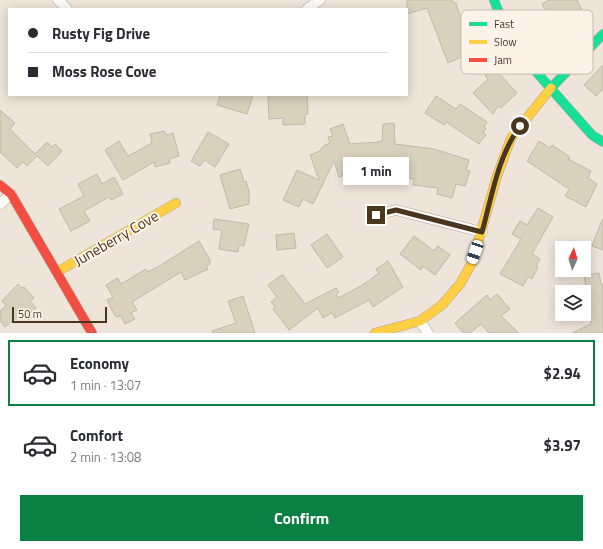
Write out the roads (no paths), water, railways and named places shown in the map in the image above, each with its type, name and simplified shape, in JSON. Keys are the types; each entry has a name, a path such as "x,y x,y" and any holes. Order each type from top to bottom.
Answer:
{"street":[{"path":"58,0 66,8"},
{"path":"308,8 320,0"},
{"path":"494,0 498,10"},
{"path":"593,44 603,34"},
{"path":"537,74 592,135 603,142"},
{"path":"374,333 420,321 442,305 460,284 472,263 497,176 511,138 550,89 564,74"},
{"path":"0,185 11,194 92,333"},
{"path":"0,204 11,194"},
{"name":"Juneberry Cove","path":"57,272 176,203"},
{"path":"376,215 396,210 482,232"},
{"path":"420,321 428,333"}]}
